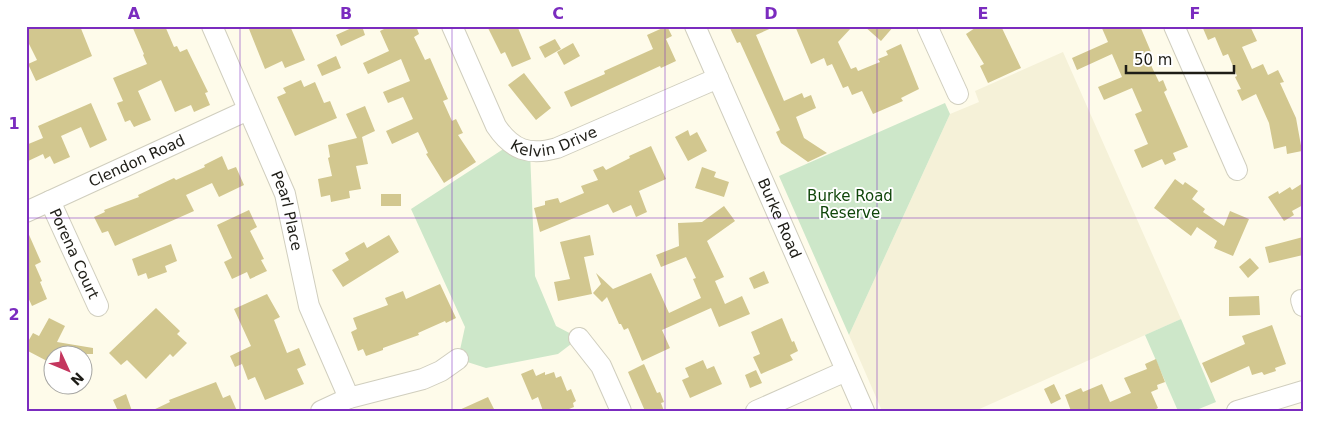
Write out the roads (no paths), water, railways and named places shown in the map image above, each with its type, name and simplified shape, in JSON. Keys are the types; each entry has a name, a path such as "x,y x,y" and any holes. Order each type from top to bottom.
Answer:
{"street":[{"name":"Pearl Place","path":"212,26 285,194 309,306 349,398"},
{"name":"Kelvin Drive","path":"452,26 496,126 511,144 526,150 546,151 558,148 718,78"},
{"name":"Burke Road","path":"695,26 864,411"},
{"path":"927,26 958,94"},
{"path":"1174,26 1237,170"},
{"name":"Clendon Road","path":"26,212 248,110"},
{"name":"Porena Court","path":"50,201 98,306"},
{"path":"579,338 601,366 621,411"},
{"path":"321,411 349,398 423,379 441,371 458,359"},
{"path":"756,411 846,371"},
{"path":"1237,411 1303,390"}],"park label":[{"name":"Burke Road Reserve","path":"850,204"}]}
